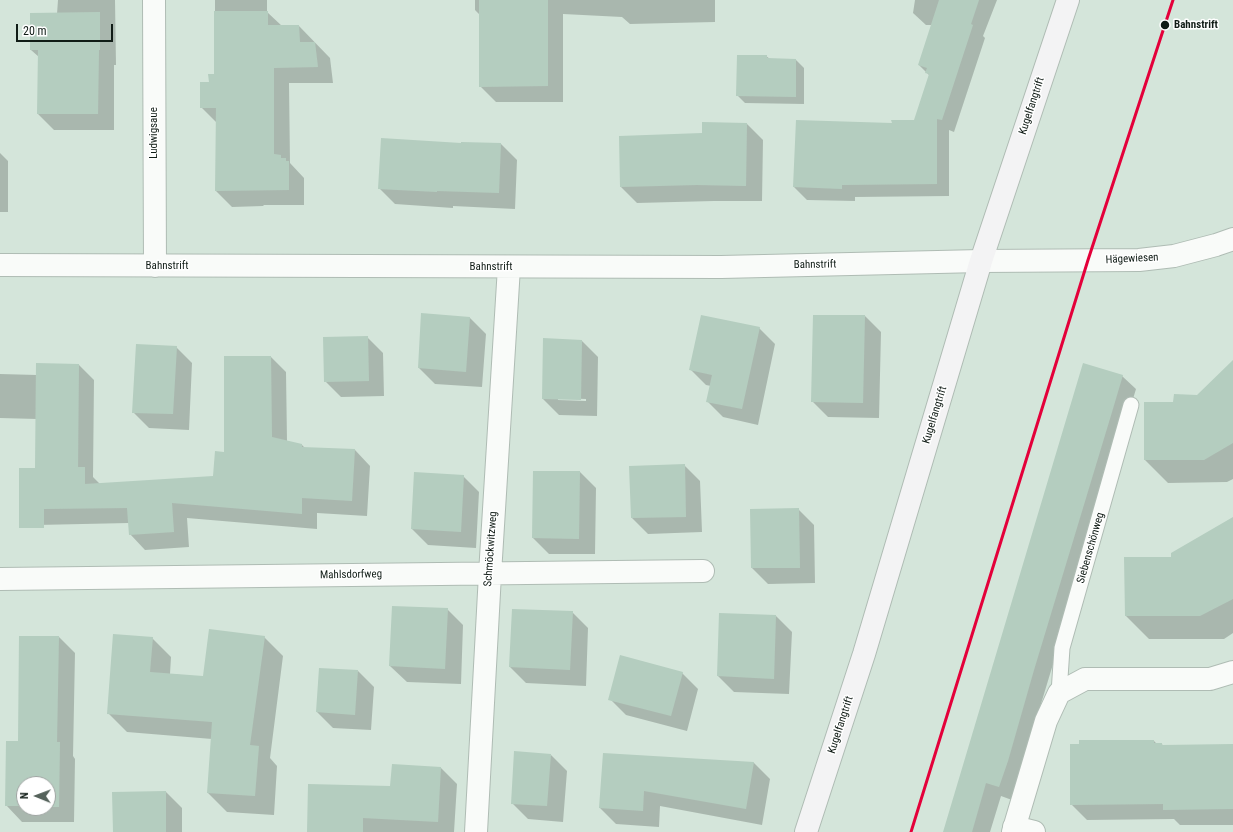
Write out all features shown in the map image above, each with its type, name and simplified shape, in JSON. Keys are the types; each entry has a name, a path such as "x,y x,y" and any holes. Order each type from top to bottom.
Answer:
{"street":[{"name":"Ludwigsaue","path":"154,0 155,266"},
{"name":"Kugelfangtrift","path":"806,832 864,654 981,261 1068,0"},
{"name":"Hägewiesen","path":"981,261 1139,260 1174,256 1233,239"},
{"name":"Bahnstrift","path":"0,265 729,267 981,261"},
{"name":"Schmöckwitzweg","path":"476,832 490,574 510,267"},
{"name":"Mahlsdorfweg","path":"0,579 703,571"},
{"path":"1059,693 1085,679 1210,679 1233,672"},
{"name":"Siebenschönweg","path":"1020,830 1046,721 1059,693"}],"lane":[{"name":"Siebenschönweg","path":"1059,693 1062,648 1131,405"}],"building":[{"path":"479,0 548,0 548,86 479,87"},
{"path":"939,0 979,0 971,24 973,25 942,120 937,119 937,184 842,185 842,189 793,187 796,120 892,123 891,120 914,120 929,74 925,73 927,68 918,65"},
{"path":"214,11 268,11 268,25 299,25 300,42 315,42 318,67 274,68 274,154 281,155 281,158 286,158 286,161 289,161 289,190 215,191 216,108 200,108 200,82 209,82 208,74 214,74"},
{"path":"100,12 98,114 37,114 38,50 30,50 30,13"},
{"path":"737,55 767,55 767,58 796,59 796,97 736,96"},
{"path":"702,122 747,123 746,186 697,185 620,187 619,136 702,133"},
{"path":"381,138 461,143 501,143 499,193 378,189"},
{"path":"421,313 470,317 466,372 418,368"},
{"path":"701,315 760,327 742,409 706,402 712,375 689,370"},
{"path":"813,315 865,315 863,403 811,402"},
{"path":"368,336 369,381 324,382 323,337"},
{"path":"543,338 582,340 581,400 542,399"},
{"path":"136,344 177,346 173,414 132,413"},
{"path":"224,356 271,356 272,437 302,444 302,447 355,449 352,501 302,498 302,514 172,503 174,532 129,535 127,508 44,509 44,528 19,528 19,468 35,468 36,363 79,364 78,467 85,467 85,484 213,476 215,451 224,452"},
{"path":"1233,360 1233,443 1204,460 1144,460 1144,402 1173,402 1174,394 1197,395"},
{"path":"1083,363 1123,375 1008,761 999,787 986,783 972,832 943,832"},
{"path":"685,464 686,517 631,518 629,466"},
{"path":"533,471 580,471 579,539 532,538"},
{"path":"414,472 464,475 461,532 411,529"},
{"path":"799,508 800,568 751,568 750,509"},
{"path":"1233,517 1233,599 1200,616 1125,616 1124,557 1171,557 1171,553"},
{"path":"392,606 448,608 445,669 389,666"},
{"path":"512,609 573,611 570,670 509,667"},
{"path":"719,613 776,615 774,679 717,676"},
{"path":"209,629 265,636 250,745 259,746 255,796 207,793 212,722 107,714 113,634 153,637 150,672 203,676"},
{"path":"19,636 59,636 57,742 60,742 59,807 56,807 56,776 16,776 16,806 5,806 6,741 18,741"},
{"path":"620,655 683,672 671,716 608,700"},
{"path":"319,668 358,670 355,715 316,712"},
{"path":"1079,740 1154,740 1154,743 1162,743 1162,745 1233,744 1233,809 1163,810 1163,804 1070,805 1070,744 1079,744"},
{"path":"514,751 551,754 547,806 511,804"},
{"path":"603,753 754,762 746,809 644,791 643,811 599,808"},
{"path":"392,764 441,767 438,822 363,818 363,832 307,832 308,784 390,786"},
{"path":"166,791 166,832 113,832 112,792"}],"transit line":[{"path":"911,832 1088,260 1173,0"}],"place":[{"name":"Bahnstrift","path":"1165,25"}]}
